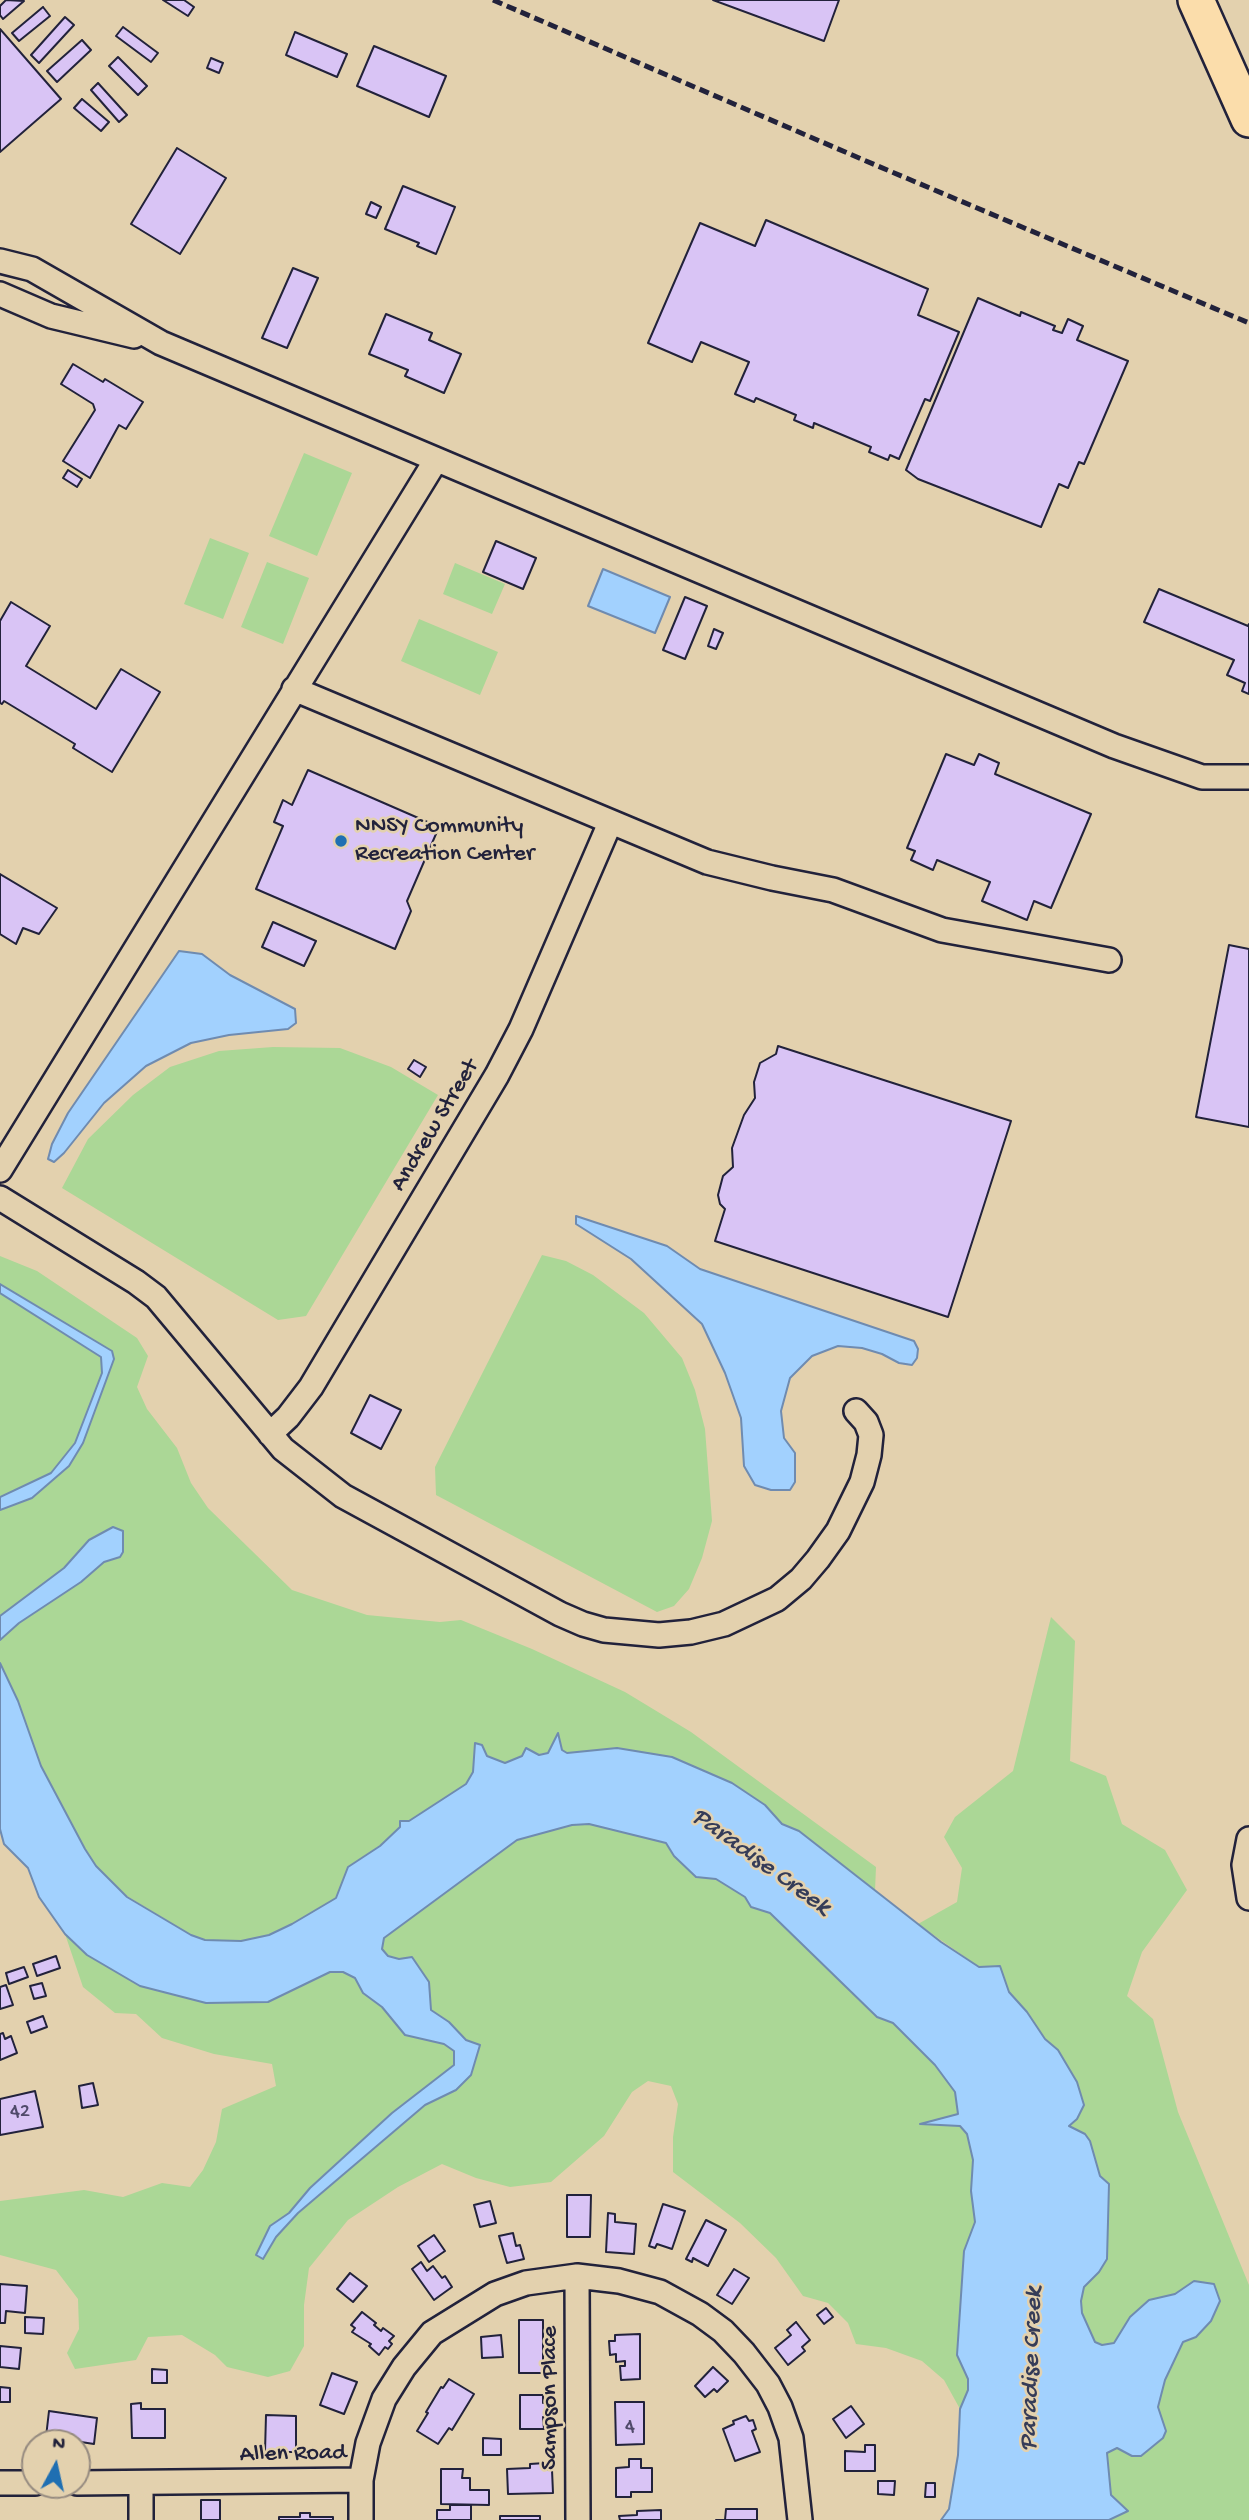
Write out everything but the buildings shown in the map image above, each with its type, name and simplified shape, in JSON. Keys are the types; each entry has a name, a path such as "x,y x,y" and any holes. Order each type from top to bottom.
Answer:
{"main road":[{"path":"1196,0 1249,119"}],"street":[{"path":"0,261 35,271 161,343 1135,755 1202,777 1249,777"},
{"path":"0,293 51,316 161,343"},
{"path":"0,1170 436,460"},
{"path":"295,689 707,862 833,890 942,930 1109,960"},
{"name":"Andrew Street","path":"270,1434 288,1417 311,1387 498,1076 610,823"},
{"path":"0,1198 156,1297 283,1449 343,1496 560,1614 604,1630 659,1635 691,1632 724,1625 777,1599 818,1559 838,1531 862,1482 871,1436 866,1423 856,1411"},
{"path":"1249,1839 1244,1865 1249,1898"},
{"name":"Allen Road","path":"91,2483 361,2480 368,2444 384,2399 404,2367 432,2333 495,2294 526,2284 577,2276 619,2281 660,2292 700,2314 723,2331 744,2353 768,2384 784,2417 791,2438 797,2475 800,2520"},
{"name":"Sampson Place","path":"577,2276 578,2520"},
{"path":"361,2480 361,2520"},
{"path":"0,2483 21,2483"},
{"path":"141,2483 141,2520"}],"green space":[{"path":"304,453 352,473 317,556 269,536"},
{"path":"210,538 249,553 223,619 184,604"},
{"path":"267,562 309,578 283,644 241,627"},
{"path":"455,563 505,584 492,614 443,594"},
{"path":"419,619 498,652 480,695 401,661"},
{"path":"273,1047 340,1048 391,1067 438,1095 306,1316 278,1320 62,1188 88,1139 133,1095 170,1067 219,1051"},
{"path":"542,1255 566,1261 593,1275 644,1313 682,1358 695,1390 705,1429 712,1521 702,1558 689,1589 674,1606 657,1612 436,1495 435,1467"},
{"path":"0,1256 37,1271 137,1338 148,1356 137,1387 147,1409 177,1448 191,1483 208,1508 292,1590 367,1615 440,1622 461,1620 625,1692 691,1732 876,1867 875,1891 799,1831 782,1825 765,1805 732,1783 672,1757 617,1748 567,1753 562,1750 558,1734 548,1753 522,1756 505,1763 487,1756 482,1745 466,1784 409,1821 348,1867 336,1898 269,1935 241,1941 205,1940 191,1935 127,1896 96,1866 85,1849 41,1766 18,1701 0,1663 0,1640 19,1623 81,1582 104,1562 120,1557 89,1540 64,1568 0,1616 0,1510 32,1498 69,1466 83,1443 114,1359 112,1351 0,1284"},
{"path":"0,1293 102,1358 102,1373 75,1443 51,1473 0,1497"},
{"path":"1051,1617 1075,1641 1070,1761 1106,1776 1122,1824 1165,1850 1187,1890 1142,1952 1127,1996 1153,2019 1178,2112 1249,2285 1249,2520 1109,2520 1111,2495 1106,2453 1117,2448 1132,2456 1166,2431 1158,2407 1165,2380 1183,2342 1196,2337 1211,2322 1220,2301 1194,2281 1175,2294 1149,2300 1130,2317 1114,2343 1102,2345 1095,2342 1082,2313 1081,2301 1084,2287 1099,2272 1100,2176 1090,2141 1085,2134 1069,2126 1058,2050 1045,2039 1027,2012 1009,1992 1000,1967 979,1967 918,1924 957,1902 962,1868 944,1837 955,1817 1013,1771"},
{"path":"589,1824 666,1843 674,1856 695,1877 716,1879 745,1897 751,1907 770,1913 877,2017 893,2023 935,2065 955,2092 958,2114 924,2123 960,2126 967,2134 973,2160 971,2191 975,2222 964,2251 957,2355 968,2379 968,2390 960,2409 944,2380 922,2361 886,2348 856,2344 848,2323 828,2303 803,2296 776,2258 740,2223 673,2172 673,2137 678,2104 671,2086 648,2081 632,2092 604,2136 551,2182 510,2187 476,2178 442,2164 398,2187 348,2220 309,2268 304,2305 304,2346 290,2371 268,2377 227,2367 215,2355 182,2335 148,2337 136,2360 75,2369 67,2353 79,2329 78,2299 56,2270 0,2255 0,2201 84,2190 123,2197 162,2183 190,2187 203,2170 216,2142 222,2109 276,2086 272,2064 214,2054 162,2038 136,2014 115,2013 83,1987 65,1934 87,1955 268,2002 330,1972 343,1972 355,1978 363,1993 382,2007 405,2035 444,2044 454,2051 454,2065 392,2113 310,2188 289,2213 270,2226 257,2255 263,2258 276,2237 298,2213 425,2105 456,2090 466,2040 449,2022 431,2010 429,1982 412,1957 399,1959 388,1956 382,1949 384,1938 517,1840 572,1825"}],"water":[{"path":"603,569 670,597 655,633 588,606"},
{"path":"179,951 202,954 230,975 295,1009 296,1023 288,1029 229,1035 191,1043 146,1066 104,1103 64,1153 54,1162 48,1159 52,1144 68,1113"},
{"path":"576,1216 667,1246 700,1269 914,1341 918,1349 917,1358 912,1365 899,1363 862,1348 838,1346 812,1356 790,1378 781,1411 784,1438 795,1453 795,1482 790,1490 771,1490 755,1485 744,1466 741,1418 725,1373 702,1324 631,1259 576,1224"},
{"path":"0,1284 112,1351 114,1359 83,1443 69,1466 32,1498 0,1510 0,1497 51,1473 75,1443 102,1373 101,1357 0,1293"},
{"path":"113,1527 123,1531 123,1552 120,1557 104,1562 81,1582 19,1623 0,1640 0,1616 64,1568 89,1540"},
{"name":"Paradise Creek","path":"0,1663 18,1701 41,1766 96,1866 127,1897 191,1935 205,1940 241,1941 269,1935 336,1898 348,1867 380,1846 400,1827 400,1821 409,1821 466,1784 473,1772 475,1743 482,1745 487,1756 505,1763 522,1756 526,1748 539,1755 548,1753 558,1733 562,1750 567,1753 617,1748 672,1757 732,1783 765,1805 782,1824 799,1831 941,1942 979,1967 1000,1966 1009,1992 1027,2012 1045,2039 1058,2050 1077,2082 1084,2105 1077,2119 1069,2126 1085,2134 1090,2141 1100,2176 1109,2184 1107,2259 1084,2287 1081,2301 1082,2313 1095,2342 1102,2345 1114,2343 1130,2317 1149,2300 1175,2294 1194,2281 1214,2284 1220,2301 1211,2321 1196,2337 1183,2342 1165,2380 1158,2407 1166,2431 1163,2438 1141,2456 1132,2456 1117,2448 1107,2453 1111,2495 1128,2511 1109,2520 941,2520 949,2509 958,2455 960,2409 968,2390 968,2379 957,2355 964,2251 975,2222 971,2191 973,2160 967,2134 960,2126 920,2124 958,2114 955,2092 935,2065 893,2023 877,2017 770,1913 751,1907 745,1897 716,1879 696,1877 674,1856 666,1843 589,1824 572,1825 517,1840 384,1938 382,1949 388,1956 399,1959 412,1957 429,1982 431,2010 449,2022 466,2040 480,2045 471,2075 456,2090 425,2105 298,2213 276,2237 263,2259 256,2255 270,2226 289,2213 310,2188 392,2113 454,2065 454,2051 444,2044 405,2035 382,2007 363,1993 355,1978 343,1972 330,1972 268,2002 206,2003 140,1986 87,1955 65,1934 39,1897 28,1868 4,1844 0,1829"}],"railway":[{"path":"493,0 1249,323"}],"place":[{"name":"NNSY Community Recreation Center","path":"341,841"}]}
